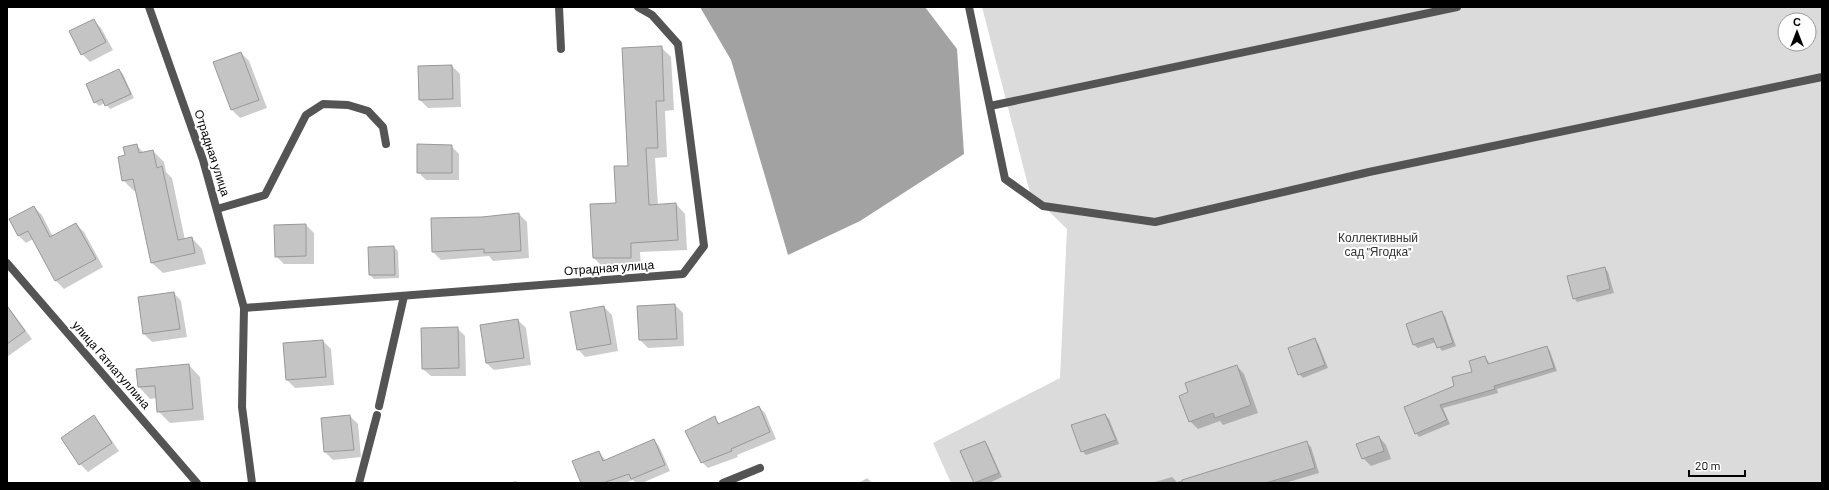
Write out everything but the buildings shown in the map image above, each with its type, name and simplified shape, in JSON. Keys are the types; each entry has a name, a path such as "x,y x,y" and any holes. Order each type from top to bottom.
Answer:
{"street":[{"name":"Отрадная улица","path":"149,7 203,160 244,308 242,407 252,483"},
{"path":"559,7 561,49"},
{"name":"Отрадная улица","path":"244,308 683,274 704,246 678,44 652,14 638,7"},
{"path":"969,7 1005,179 1043,206 1155,222 1369,172 1822,77"},
{"path":"990,106 1457,7"},
{"path":"217,208 265,195 306,115 323,104 348,105 368,111 383,127 386,144"},
{"name":"улица Гатиатуллина","path":"7,263 198,483"},
{"path":"379,406 404,296"},
{"path":"359,483 378,415"},
{"path":"723,483 760,468"}],"green space":[{"name":"Коллективный сад \"Ягодка\"","path":"982,7 1822,7 1822,483 951,483 933,443 1060,378 1067,229 1030,193"}],"shaded area":[{"path":"700,7 925,7 957,49 964,154 860,221 788,255 731,60"}]}
